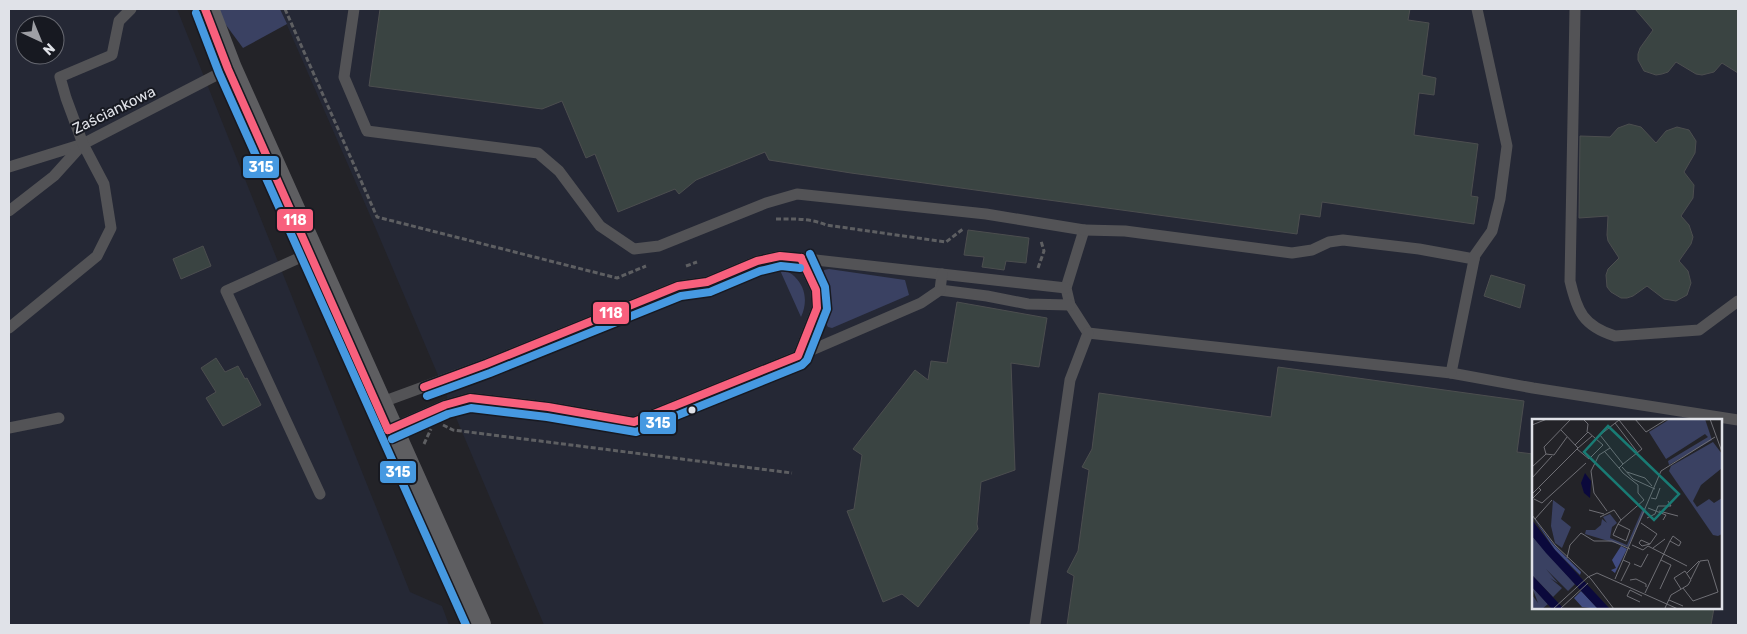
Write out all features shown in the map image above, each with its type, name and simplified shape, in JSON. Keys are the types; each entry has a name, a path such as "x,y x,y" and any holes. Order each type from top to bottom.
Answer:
{"street":[{"path":"205,9 228,69 388,430 477,625"}],"lane":[{"path":"9,328 97,256 111,228 104,184 83,144 60,77 112,55 118,21 131,9"},
{"path":"354,9 344,78 367,132 538,153 559,171 600,226 634,249 659,246 766,203 797,194 986,214 1084,230 1125,231 1292,253 1312,250 1329,242 1343,240 1419,249 1474,259"},
{"path":"1451,373 1475,255 1492,232 1500,199 1507,146 1477,9"},
{"path":"1575,9 1570,281 1579,311 1597,329 1615,336 1699,330 1738,301"},
{"name":"Zaściankowa","path":"9,167 83,144 228,69"},
{"path":"9,211 54,176 83,144"},
{"path":"1084,230 1066,288 1070,305 1088,333"},
{"path":"310,253 226,291 320,494"},
{"path":"377,404 486,364 678,286 707,282 757,261 780,256 1066,288"},
{"path":"798,356 817,308 816,290 801,258"},
{"path":"940,290 942,274"},
{"path":"388,430 445,405 470,398 548,407 634,422 798,356 921,302 940,290 1028,304 1070,305"},
{"path":"1088,333 1451,373 1533,388 1738,420"},
{"path":"1035,625 1070,380 1088,333"},
{"path":"9,428 59,418"}],"path":[{"path":"285,9 377,217 617,278 654,263"},
{"path":"769,220 795,218 817,221 826,225 946,242 967,226"},
{"path":"1036,236 1042,242 1044,251 1036,273"},
{"path":"441,424 453,430 792,473"},
{"path":"423,452 432,426"}],"shaded area":[{"path":"9,9 177,9 410,592 442,606 449,625 9,625"},
{"path":"219,9 280,9 287,24 243,48 223,21"},
{"path":"280,9 1738,9 1738,625 544,625 373,222"},
{"path":"761,267 779,268 763,274"},
{"path":"779,268 787,271 800,282 805,298 801,317"},
{"path":"829,269 905,280 909,295 832,328 828,327 825,322 828,291 824,270"}],"building":[{"path":"380,9 1410,9 1408,20 1429,23 1422,75 1436,78 1434,95 1419,93 1414,135 1478,144 1471,196 1478,197 1474,224 1322,202 1320,217 1300,214 1297,234 851,173 769,160 765,152 696,180 679,194 675,189 618,212 595,154 586,158 562,101 542,109 369,86"},
{"path":"1635,9 1738,9 1738,73 1722,63 1714,72 1702,75 1696,74 1676,62 1668,72 1662,74 1656,75 1644,71 1638,60 1638,54 1653,30"},
{"path":"1629,124 1641,127 1656,143 1666,131 1677,127 1689,130 1696,141 1695,153 1684,172 1694,185 1693,198 1681,216 1689,225 1693,237 1691,244 1679,261 1688,271 1691,283 1687,295 1676,301 1664,299 1647,286 1627,298 1621,298 1611,292 1607,287 1606,275 1608,269 1619,258 1608,241 1608,216 1579,218 1580,136 1610,137 1618,128"},
{"path":"968,230 1029,238 1026,263 1006,261 1004,270 982,267 984,257 964,255"},
{"path":"203,246 211,266 181,279 173,259"},
{"path":"1491,275 1525,285 1520,308 1484,296"},
{"path":"957,302 1047,318 1039,367 1011,363 1015,470 981,482 978,529 918,607 902,594 883,602 847,511 854,509 862,455 853,449 915,370 928,380 931,361 947,363"},
{"path":"216,358 225,372 238,366 245,379 247,378 261,405 223,426 206,398 216,392 201,368"},
{"path":"1278,367 1524,401 1517,452 1532,454 1532,609 1714,609 1711,625 1067,625 1074,576 1067,572 1078,551 1089,470 1082,467 1092,449 1099,393 1271,417"}],"transit line":[{"name":"118","path":"205,9 228,69 388,430"},
{"name":"315","path":"196,13 219,73 466,625"},
{"name":"315","path":"392,439 448,414 471,408 547,417 636,432 802,365 807,360 827,309 825,287 810,254"},
{"name":"118","path":"424,387 486,364 678,286 707,282 757,261 780,256 801,258"},
{"name":"118","path":"388,430 445,405 470,398 548,407 634,422 798,356 817,308 816,290 801,258"},
{"name":"315","path":"427,396 490,373 681,296 710,292 760,271 781,266 800,268"}]}
